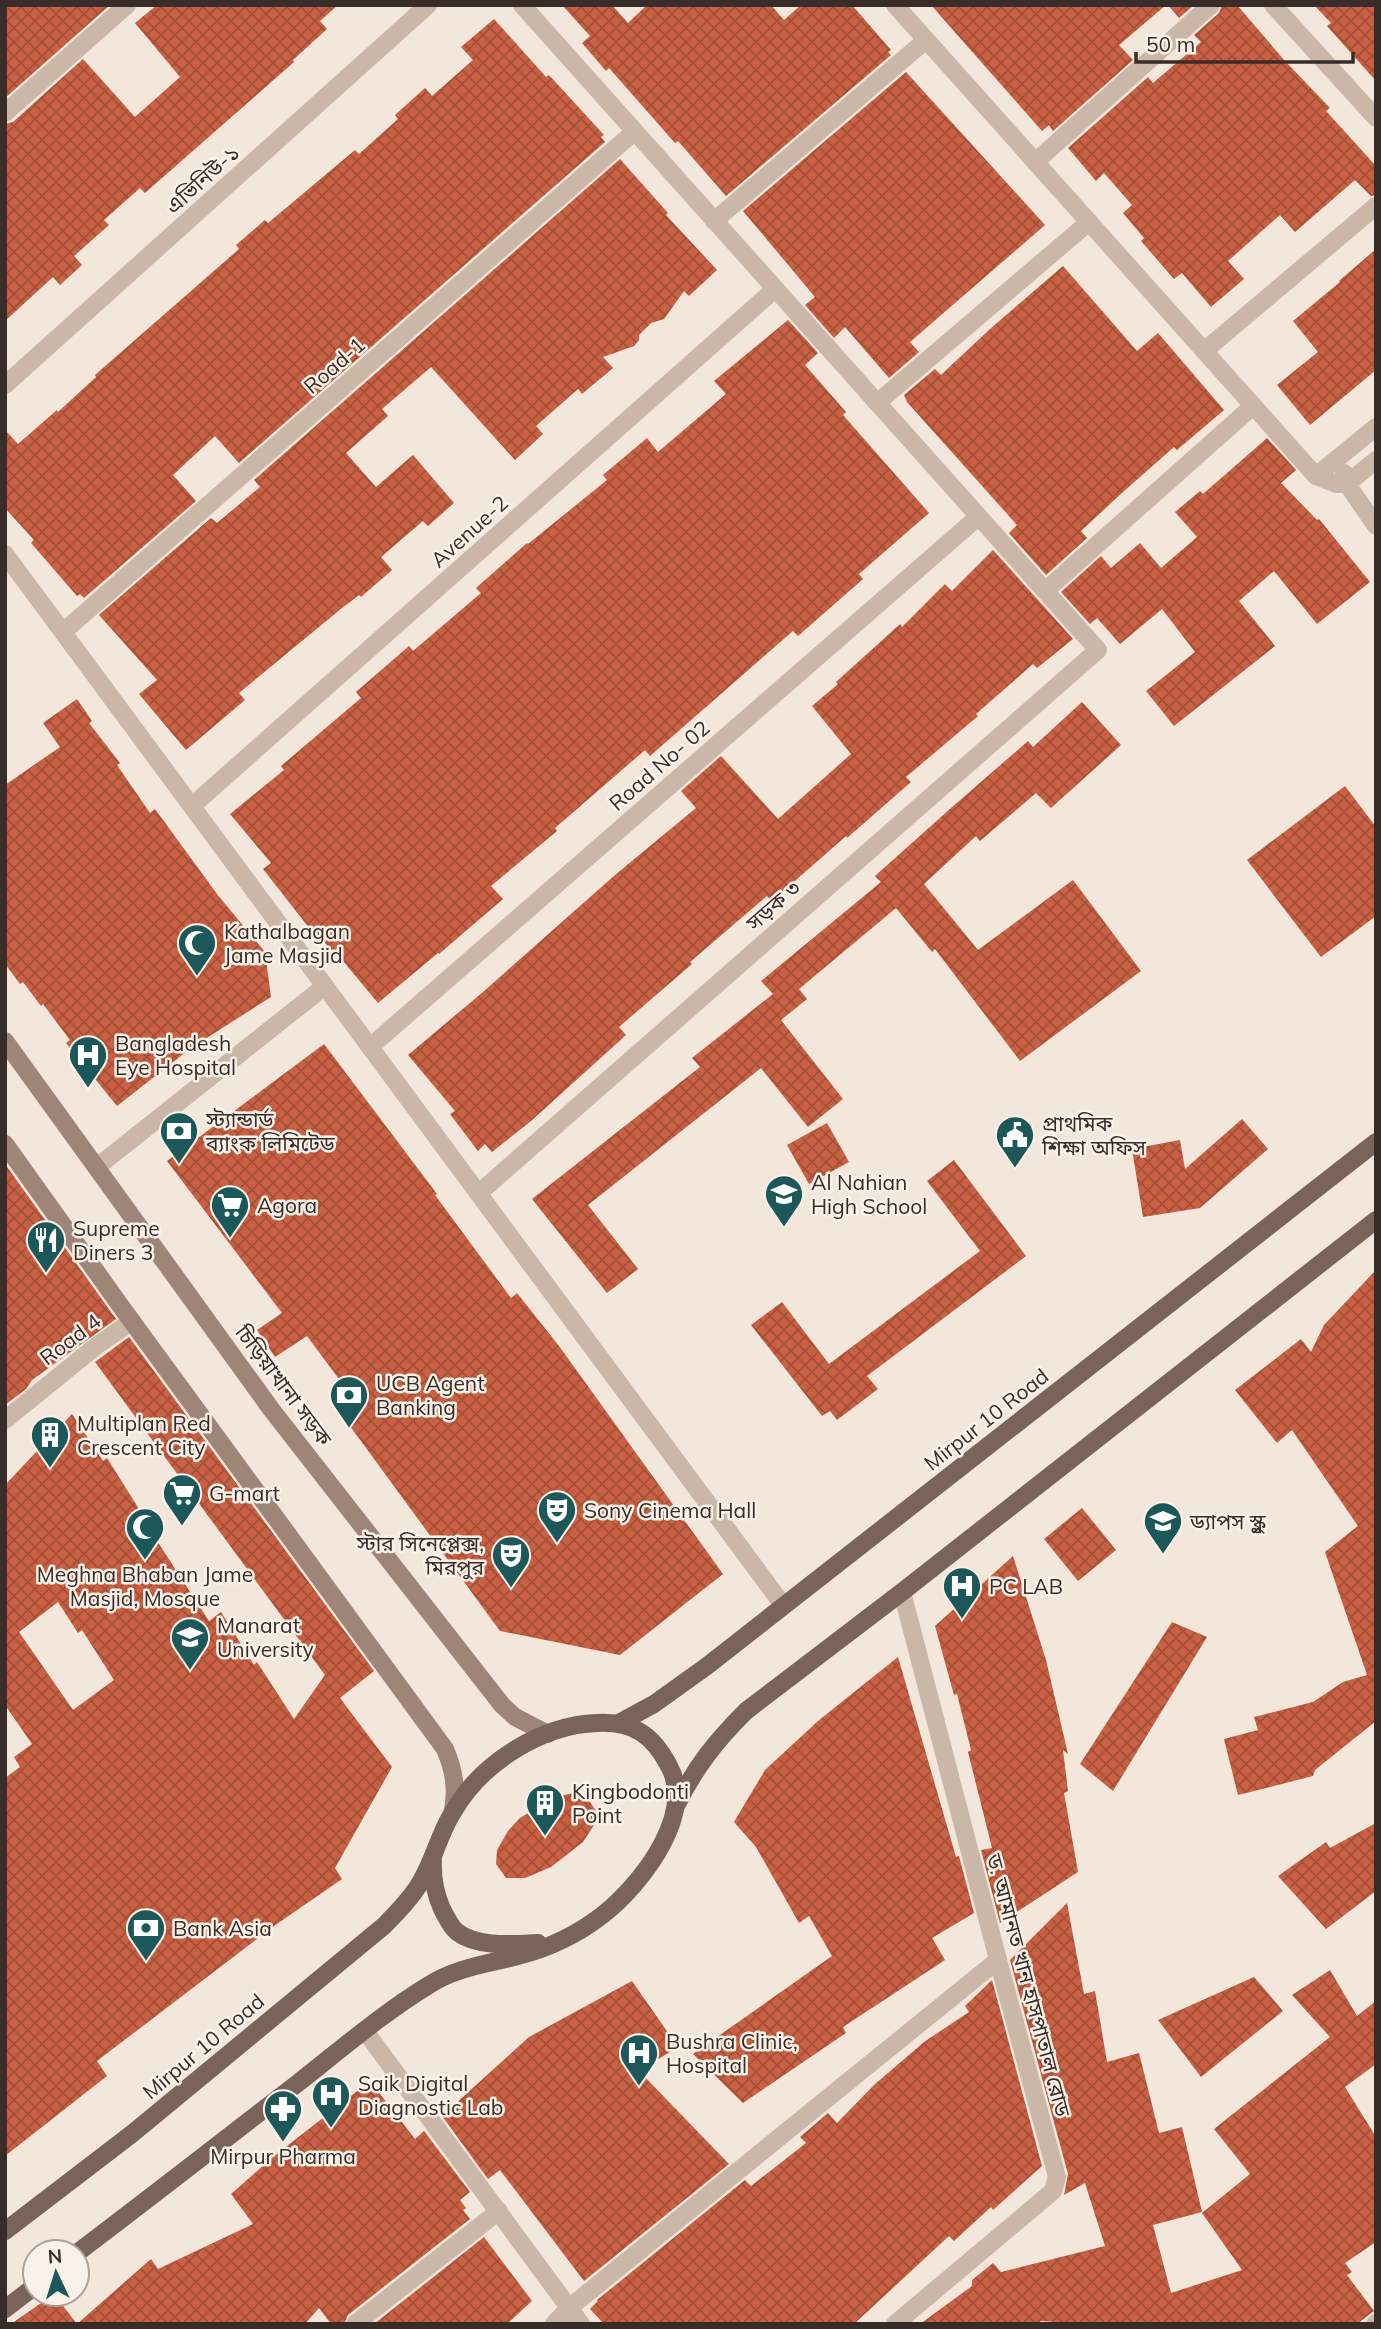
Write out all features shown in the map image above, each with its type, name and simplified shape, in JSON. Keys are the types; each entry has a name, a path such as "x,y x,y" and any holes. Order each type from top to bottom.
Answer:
{"main road":[{"name":"চিড়িয়াখানা সড়ক","path":"5,1041 271,1409 502,1705 515,1717 548,1734"},
{"name":"Mirpur 10 Road","path":"619,1723 680,1686 1376,1142"},
{"path":"5,1144 445,1749 455,1782 453,1811"},
{"path":"91,2242 430,1983 455,1972 532,1952 562,1939 609,1910 633,1887 655,1855 691,1775 724,1732 746,1711 1376,1220"},
{"path":"562,1939 504,1944 475,1940 457,1932 438,1900 432,1879 433,1855 453,1811 481,1776 523,1746 548,1734 594,1723 619,1723 646,1735 662,1752 674,1774 677,1804"},
{"name":"Mirpur 10 Road","path":"5,2231 133,2133 385,1924 420,1884 433,1855"},
{"path":"5,2309 21,2297"}],"street":[{"path":"5,113 127,5"},
{"name":"এভিনিউ-১","path":"5,385 428,5"},
{"path":"522,5 1045,591 1253,406"},
{"path":"895,5 1316,476 1336,484 1347,484 1376,460"},
{"path":"1035,162 1211,5"},
{"path":"1273,5 1376,118"},
{"path":"715,221 926,40"},
{"name":"Road-1","path":"63,632 634,132"},
{"path":"1204,351 1376,206"},
{"path":"877,403 1088,222"},
{"name":"Avenue-2","path":"192,806 775,289"},
{"path":"1316,476 1376,427"},
{"path":"1348,450 1343,465 1347,484 1376,526"},
{"name":"Road No- 02","path":"370,1047 978,517"},
{"path":"5,554 783,1605"},
{"name":"সড়ক ৩","path":"479,1193 1098,650 1045,591"},
{"path":"97,1167 325,986"},
{"name":"Road 4","path":"5,1420 95,1347 132,1321"},
{"name":"ড. আমানত খান হাসপাতাল রোড","path":"895,2324 1053,2191 1057,2177 902,1592"},
{"path":"554,2324 569,2308 998,1961"},
{"path":"365,2031 582,2324"},
{"path":"355,2324 499,2211"}],"building":[{"path":"5,5 110,5 5,98"},
{"path":"157,5 338,5 320,21 327,29 293,60 294,62 145,193 140,188 104,220 109,225 74,256 82,265 60,285 53,277 5,321 5,124 13,122 83,59 135,117 180,77 135,23"},
{"path":"562,5 612,5 628,23 647,5 771,5 784,20 801,5 852,5 891,50 888,52 891,55 726,196 609,68 606,71 582,43 590,36"},
{"path":"931,5 1166,5 1119,45 1133,60 1053,131 1049,125 1042,131"},
{"path":"1168,5 1194,5 1179,18"},
{"path":"1222,5 1237,5 1330,108 1326,111 1376,166 1376,195 1371,196 1355,180 1295,232 1280,215 1228,261 1244,279 1211,307 1182,273 1174,279 1141,241 1144,238 1123,213 1132,205 1104,173 1096,181 1068,148 1148,77 1153,83 1201,42 1194,35 1219,13"},
{"path":"1314,5 1376,5 1376,81 1327,26 1331,23"},
{"path":"494,19 546,77 549,75 604,135 601,137 605,142 239,463 215,436 173,475 196,501 84,598 80,594 77,596 31,543 34,540 5,508 5,430 18,444 57,410 58,412 96,377 95,375 239,249 236,245 265,220 268,223 355,150 359,154 398,119 395,115 425,88 432,96 473,60 461,47"},
{"path":"906,72 1045,225 910,342 919,352 889,378 845,327 834,338 805,305 815,297 743,211"},
{"path":"620,159 668,213 666,215 717,270 689,296 684,291 664,319 651,323 639,335 634,346 603,357 613,368 582,394 578,389 536,426 543,434 515,460 431,367 382,409 388,416 346,453 376,487 413,455 454,503 428,526 423,521 381,557 392,570 239,693 245,700 186,750 139,694 157,680 99,615 211,518 217,523 260,487 254,480"},
{"path":"1376,249 1376,370 1310,425 1277,385 1318,352 1293,321"},
{"path":"1063,266 1137,351 1158,333 1224,410 1177,450 1174,447 1123,492 1081,531 1087,538 1046,575 1009,533 1017,525 907,402 904,395 935,369 941,375"},
{"path":"788,320 818,353 805,365 846,412 843,415 929,513 859,574 863,579 798,636 793,631 650,756 645,750 555,828 557,831 491,886 503,899 378,1003 333,949 320,937 318,939 299,915 263,869 271,863 230,814 284,770 281,766 361,698 356,692 409,646 413,651 481,593 476,588 527,543 607,480 603,475 647,438 658,452 726,394 714,381"},
{"path":"1267,438 1296,470 1281,483 1317,520 1319,519 1370,582 1317,624 1274,571 1239,601 1275,646 1174,726 1146,691 1195,652 1162,609 1120,644 1097,618 1090,624 1061,592 1101,556 1111,568 1140,543 1161,568 1197,537 1175,512 1200,491 1203,494"},
{"path":"993,550 1073,639 1037,668 1033,664 976,714 978,716 906,777 911,782 847,838 846,836 772,901 767,896 690,962 692,964 619,1027 626,1035 531,1121 492,1152 485,1144 478,1151 450,1114 455,1111 408,1055 696,808 681,791 721,756 778,819 851,754 812,706 900,624 902,627 945,584 952,591"},
{"path":"77,699 92,721 89,723 120,763 117,765 150,813 155,809 217,894 265,952 271,997 191,1048 117,1106 66,1043 70,1040 43,1004 41,1006 23,982 20,984 5,964 5,785 60,747 43,723"},
{"path":"1082,702 1121,745 1051,808 1036,793 980,841 976,836 924,884 978,950 1073,880 1141,971 1020,1061 935,949 932,952 896,908 799,989 807,999 781,1020 843,1099 808,1127 761,1068 588,1205 638,1269 607,1293 532,1199 700,1067 692,1058 773,994 761,981 881,882 875,876 1028,741 1033,747"},
{"path":"1345,786 1376,827 1376,916 1321,957 1247,860"},
{"path":"324,1044 511,1298 517,1293 559,1346 723,1574 620,1655 500,1631 347,1422 362,1410 307,1336 275,1357 257,1330 282,1313 167,1161"},
{"path":"1242,1119 1268,1149 1200,1208 1143,1217 1132,1149 1180,1140 1185,1169"},
{"path":"827,1123 849,1162 809,1184 787,1145"},
{"path":"954,1160 1026,1256 867,1376 878,1389 837,1420 830,1411 822,1416 751,1325 782,1302 829,1364 980,1251 927,1181"},
{"name":"Supreme Diners 3","path":"5,1164 116,1319 32,1380 26,1389 5,1405"},
{"path":"1376,1270 1376,1721 1315,1770 1313,1776 1238,1795 1224,1739 1258,1730 1254,1717 1313,1702 1343,1682 1367,1675 1325,1552 1358,1526 1292,1430 1277,1443 1235,1390 1301,1339 1311,1352 1324,1325"},
{"path":"129,1337 374,1671 340,1698 392,1767 335,1868 342,1879 274,1926 97,2061 107,2076 5,2156 5,1778 20,1767 14,1757 32,1744 5,1705 5,1485 72,1414 103,1461 107,1458 139,1509 137,1510 209,1621 221,1612 254,1665 257,1662 294,1719 325,1675 95,1362","holes":["58,1602 78,1633 82,1630 114,1680 73,1710 19,1632"]},
{"path":"1082,1508 1116,1550 1078,1581 1044,1539"},
{"path":"1013,1556 1046,1660 1068,1754 1063,1750 1068,1791 1064,1793 1078,1872 1000,1923 981,1850 992,1848 968,1752 971,1750 957,1694 954,1695 935,1626"},
{"path":"1172,1622 1207,1637 1113,1791 1080,1764"},
{"path":"898,1657 974,1913 932,1938 945,1960 843,2027 846,2033 743,2103 693,2054 832,1956 809,1916 799,1923 756,1847 734,1822 765,1770 818,1721"},
{"name":"Kingbodonti Point","path":"579,1792 586,1796 598,1814 583,1842 551,1867 525,1878 506,1878 496,1864 497,1850 508,1831 520,1818 547,1802 559,1796"},
{"path":"1376,1823 1376,1891 1326,1929 1278,1876 1326,1842 1330,1848"},
{"path":"1067,1903 1084,1994 1095,1991 1107,2062 1139,2053 1159,2133 1182,2127 1202,2212 1153,2225 1171,2293 1242,2270 1202,2213 1250,2174 1214,2129 1330,2037 1292,1995 1330,1970 1357,2016 1376,2001 1376,2064 1345,2087 1376,2137 1376,2242 1345,2263 1352,2272 1347,2275 1374,2311 1357,2324 1086,2324 1041,2321 1037,2324 920,2324 972,2286 972,2280 993,2263 1001,2272 1105,2246 1085,2183 1064,2195 1068,2174 1010,1960"},
{"path":"1254,1977 1283,2011 1201,2077 1158,2020"},
{"path":"992,1980 1042,2166 954,2241 949,2236 854,2324 604,2324 590,2309 597,2300 745,2180 751,2186 806,2143 800,2137 828,2113 837,2123 874,2085 924,2042 969,2012 965,2006"},
{"path":"632,1981 678,2047 639,2071 729,2164 584,2281 500,2170 488,2179 442,2116 529,2037"},
{"path":"370,2081 415,2139 424,2131 470,2192 460,2200 470,2219 348,2315 344,2324 331,2324 319,2308 305,2324 77,2324 151,2259 158,2269 253,2224 231,2194 273,2157"},
{"path":"484,2237 532,2301 507,2324 374,2324"},
{"path":"34,2308 65,2308 77,2324 11,2324"}],"place":[{"name":"Kathalbagan Jame Masjid","path":"197,977"},
{"name":"Bangladesh Eye Hospital","path":"88,1089"},
{"name":"স্ট্যান্ডার্ড ব্যাংক লিমিটেড","path":"179,1165"},
{"name":"প্রাথমিক শিক্ষা অফিস","path":"1015,1169"},
{"name":"Al Nahian High School","path":"784,1228"},
{"name":"Agora","path":"230,1239"},
{"name":"Supreme Diners 3","path":"46,1274"},
{"name":"UCB Agent Banking","path":"349,1429"},
{"name":"Multiplan Red Crescent City","path":"50,1469"},
{"name":"G-mart","path":"182,1527"},
{"name":"Sony Cinema Hall","path":"557,1544"},
{"name":"ড্যাপস স্কুল","path":"1163,1555"},
{"name":"Meghna Bhaban Jame Masjid, Mosque","path":"145,1561"},
{"name":"স্টার সিনেপ্লেক্স, মিরপুর","path":"511,1589"},
{"name":"PC LAB","path":"962,1620"},
{"name":"Manarat University","path":"190,1671"},
{"name":"Kingbodonti Point","path":"545,1837"},
{"name":"Bank Asia","path":"146,1962"},
{"name":"Bushra Clinic, Hospital","path":"639,2087"},
{"name":"Saik Digital Diagnostic Lab","path":"331,2129"},
{"name":"Mirpur Pharma","path":"283,2143"}]}
